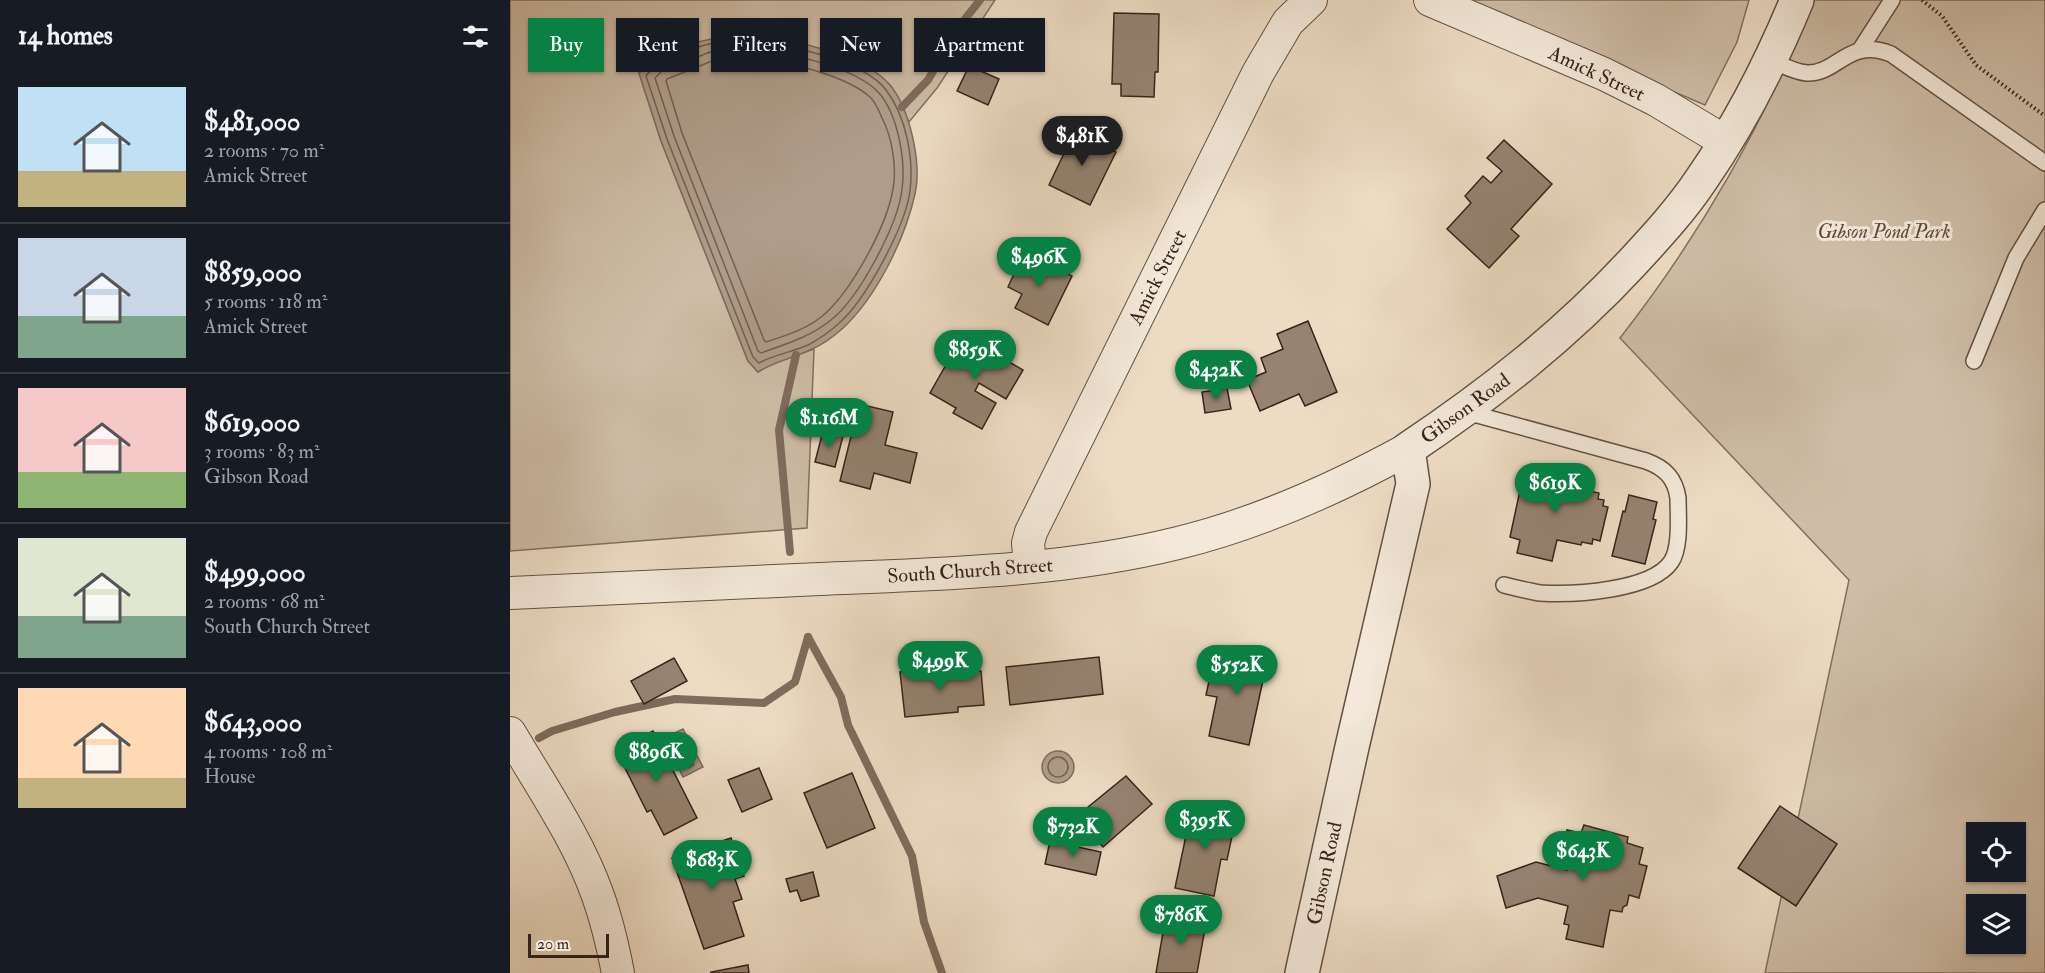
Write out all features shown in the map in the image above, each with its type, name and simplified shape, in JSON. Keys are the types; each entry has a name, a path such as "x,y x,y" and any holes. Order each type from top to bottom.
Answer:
{"street":[{"name":"Amick Street","path":"1030,566 1028,543 1031,532 1113,365 1258,74 1288,22 1311,0"},
{"name":"Amick Street","path":"1430,0 1604,74 1656,100 1726,142"},
{"name":"Gibson Road","path":"1302,973 1413,484 1408,449 1494,390 1531,359 1611,285 1676,214 1726,142 1771,60 1797,0"},
{"name":"South Church Street","path":"510,593 940,573 1030,566 1136,552 1217,533 1312,499 1408,449"},
{"path":"510,733 585,864 601,906 618,973"}],"lane":[{"path":"1860,50 1892,0"},
{"path":"1771,60 1790,69 1808,73 1816,72 1860,50 1877,49 1892,54 2045,163"},
{"path":"1974,361 2016,258 2045,210"},
{"path":"1463,411 1646,461 1665,470 1677,489 1674,556 1668,566 1653,578 1640,583 1580,593 1540,592 1504,585"}],"path":[{"path":"1923,0 1942,16 1976,65 2045,116"}],"green space":[{"path":"510,0 995,0 983,18 914,18 914,72 948,72 909,122 891,86 873,72 902,72 902,18 820,18 820,49 808,46 808,18 711,18 711,52 699,56 699,18 616,18 616,72 642,72 639,73 661,141 748,361 758,372 768,365 814,349 807,528 510,551"},
{"path":"1458,0 1749,0 1737,42 1705,105"},
{"name":"Gibson Pond Park","path":"1812,0 2045,0 2045,973 1765,973 1849,580 1620,338 1704,218 1729,176 1774,89"}],"water":[{"path":"711,39 711,72 808,72 808,45 820,49 820,72 875,72 890,85 897,95 913,137 917,168 915,194 904,230 888,267 877,285 854,316 824,343 758,372 748,361 661,141 639,73 699,72 699,42"},
{"path":"683,729 703,767 683,777 664,738"},
{"path":"1058,751 1070,755 1074,767 1070,779 1058,783 1046,779 1042,767 1046,755"}],"building":[{"path":"1114,13 1159,14 1158,72 1155,72 1154,97 1121,96 1121,84 1112,84"},
{"path":"966,72 983,72 999,79 988,105 957,91"},
{"path":"1077,126 1094,134 1092,140 1116,152 1090,205 1049,185"},
{"path":"1504,140 1552,184 1511,229 1519,236 1489,268 1447,229 1471,203 1465,196 1483,176 1491,183 1502,171 1487,158"},
{"path":"1024,253 1072,276 1048,325 1015,308 1022,294 1008,287"},
{"path":"1308,321 1337,392 1305,406 1299,394 1260,411 1247,380 1266,372 1261,358 1283,349 1277,334"},
{"path":"963,335 1023,370 1006,399 979,383 975,391 996,403 982,429 953,413 956,408 930,393"},
{"path":"1227,388 1231,409 1205,413 1202,392"},
{"path":"859,404 893,412 885,445 917,453 910,483 874,473 870,489 840,481"},
{"path":"823,431 843,436 835,467 815,462"},
{"path":"1525,467 1577,478 1575,488 1599,493 1598,499 1604,500 1603,506 1608,507 1600,541 1593,539 1592,544 1582,542 1581,545 1557,540 1552,561 1517,553 1520,540 1510,537"},
{"path":"1629,495 1657,502 1653,519 1656,520 1645,564 1612,556"},
{"path":"1230,648 1268,657 1249,745 1209,736 1217,697 1206,695 1211,672 1224,675"},
{"path":"1099,657 1103,694 1010,705 1006,667"},
{"path":"674,658 687,681 644,704 631,681"},
{"path":"922,669 923,677 981,671 984,705 958,707 958,712 905,717 900,672"},
{"path":"653,731 697,818 664,835 651,810 647,812 616,750"},
{"path":"759,768 772,799 742,812 728,780"},
{"path":"852,773 875,828 827,848 804,793"},
{"path":"1126,776 1152,804 1103,847 1077,816"},
{"path":"1780,806 1837,844 1796,906 1738,868"},
{"path":"1192,807 1236,817 1227,860 1221,859 1214,896 1175,888"},
{"path":"1584,825 1628,837 1627,843 1643,848 1639,864 1647,866 1639,898 1629,895 1627,905 1623,907 1622,912 1610,910 1603,947 1566,939 1569,925 1564,924 1568,906 1538,898 1506,908 1497,876 1536,862 1567,870 1569,864 1560,862 1567,830 1581,833"},
{"path":"731,838 744,876 735,879 742,899 733,902 744,936 704,949 672,858"},
{"path":"1050,841 1101,852 1096,875 1045,864"},
{"path":"813,872 819,896 801,901 797,890 790,892 786,879"},
{"path":"1166,915 1206,923 1197,973 1156,973"},
{"path":"748,965 749,973 711,973 711,972"}],"waterway":[{"path":"902,107 928,80 958,28 980,0"},
{"path":"790,552 779,430 796,355"},
{"path":"808,637 841,697 848,725 912,856 924,922 942,973"},
{"path":"539,738 552,731 615,712 675,699 764,703 795,682 808,637"}]}
